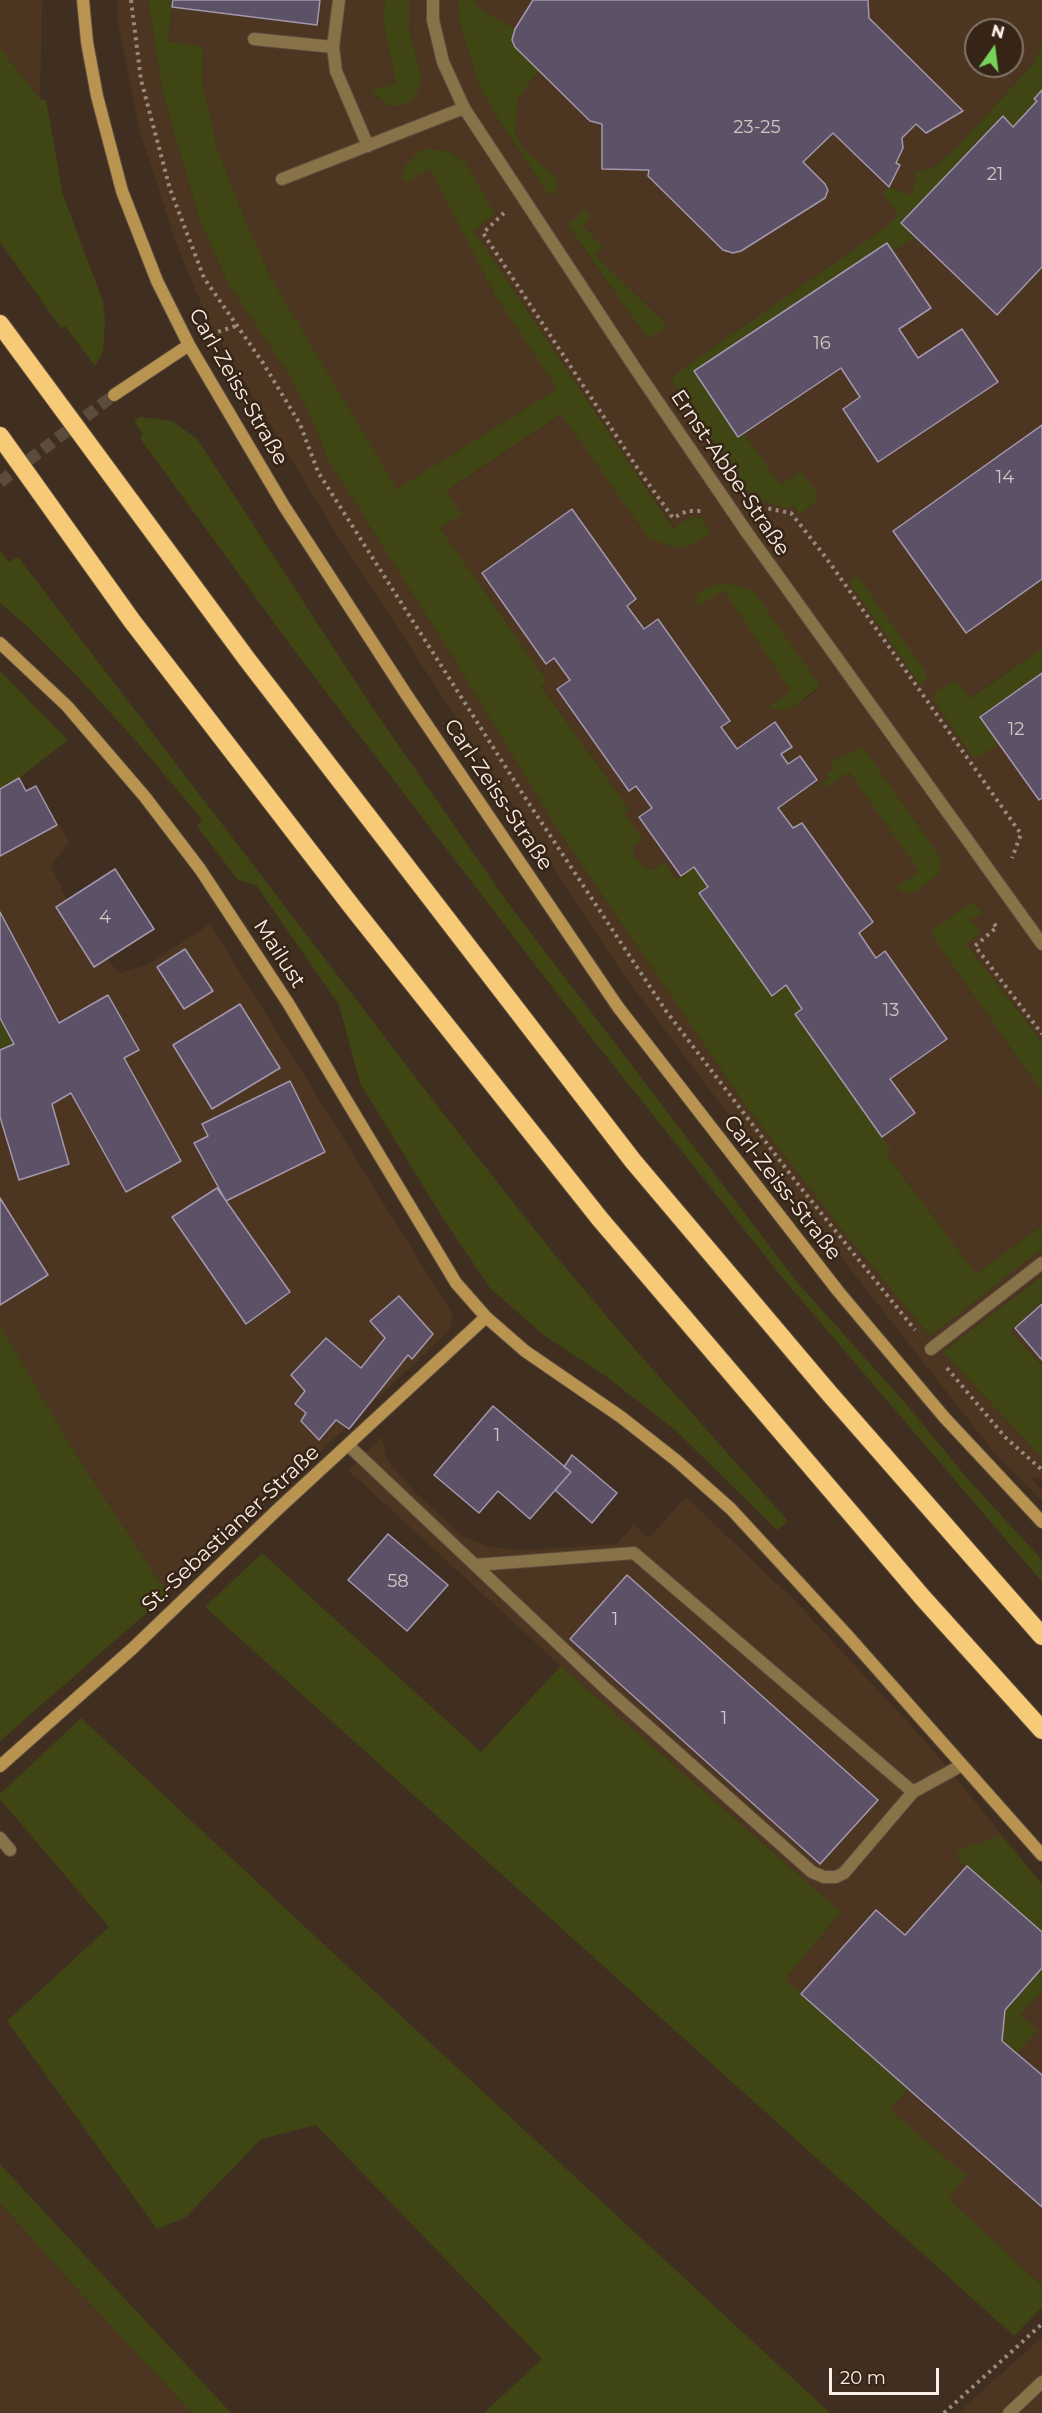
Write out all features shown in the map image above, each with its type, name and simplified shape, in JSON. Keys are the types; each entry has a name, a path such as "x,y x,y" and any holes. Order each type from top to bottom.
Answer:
{"highway":[{"path":"0,324 246,658 633,1161 829,1393 1042,1636"},
{"path":"0,436 132,621 353,908 600,1219 923,1598 1042,1730"}],"street":[{"name":"Carl-Zeiss-Straße","path":"83,0 87,42 97,96 122,191 157,281 189,345 284,506 343,599 618,1006 838,1291 944,1417 1042,1522"},
{"path":"339,0 333,47 336,71 368,146"},
{"name":"Ernst-Abbe-Straße","path":"434,0 433,20 443,62 464,108 637,371 748,534 1042,944"},
{"path":"254,39 333,47"},
{"path":"282,179 464,108"},
{"path":"114,394 189,345"},
{"name":"Mailust","path":"0,643 67,706 145,797 200,869 288,1003 456,1283 486,1317 525,1351 621,1417 731,1509 848,1636 1042,1855"},
{"path":"931,1349 1042,1263"},
{"name":"St.-Sebastianer-Straße","path":"0,1766 133,1648 486,1317"},
{"path":"348,1445 597,1681 812,1872 824,1877 836,1877 844,1873 913,1792 962,1765"},
{"path":"475,1565 634,1553 913,1792"},
{"path":"0,1838 10,1850"},
{"path":"1009,2413 1042,2382"}],"path":[{"path":"131,0 144,91 170,189 204,278 263,363 300,424 318,472 526,799 666,1011 797,1183 931,1349 1005,1437 1042,1470"},
{"path":"498,204 504,214 483,233 640,472 673,518 687,511 703,511 710,520"},
{"path":"759,507 791,513 827,560 1021,834 1011,861"},
{"path":"990,918 997,927 975,946 1042,1034"},
{"path":"944,2413 1042,2324"}],"shaded area":[{"path":"0,0 42,0 40,99 0,48"},
{"path":"117,0 148,0 163,94 200,221 229,285 289,375 310,414 328,460 557,828 746,1106 843,1231 930,1336 1042,1249 1042,1276 943,1352 1042,1458 1042,1480 1029,1476 1042,1490 1042,1500 993,1451 719,1102 621,971 334,530 210,325 175,240 139,128 118,23"},
{"path":"173,0 385,0 383,21 396,84 371,90 379,99 421,74 409,30 409,0 458,0 459,20 479,86 548,194 554,194 558,187 557,179 522,147 515,132 518,99 539,70 478,8 474,0 1042,0 1042,44 1033,64 1024,74 1024,18 964,18 964,78 1020,78 958,146 932,169 912,196 889,187 882,192 898,215 886,227 671,379 753,499 794,505 799,514 816,501 801,471 781,486 743,433 738,437 694,371 887,243 1003,116 1014,126 1042,90 1042,648 970,698 933,698 974,759 980,717 1042,673 1042,1042 966,944 932,936 1042,1092 1042,1226 976,1275 887,1154 891,1150 795,1014 802,1009 786,986 772,996 699,893 648,869 636,859 633,850 637,843 623,814 629,809 541,685 547,681 440,528 446,491 562,414 649,539 690,546 710,531 701,518 693,516 674,528 474,231 447,151 405,182 430,169 495,295 557,389 397,490 270,276 243,215 218,151 202,82 203,47 168,42","holes":["591,215 583,226 595,255 668,326 648,339 568,227","723,590 820,686 815,692 795,706 769,707 792,692","863,747 938,854 904,893 896,888 920,871 849,772 822,783 831,778 834,770 830,764 835,759"]},
{"path":"19,778 26,791 36,786 69,842 51,866 67,900 56,907 94,967 107,959 119,973 147,965 210,924 453,1315 450,1330 168,1594 80,1461 0,1326 0,789"},
{"path":"1042,1302 1042,1366 1010,1331"},
{"path":"382,1437 386,1459 417,1494 462,1536 490,1547 524,1550 617,1544 634,1525 649,1538 686,1497 796,1602 926,1742 1042,1884 1042,2286 949,2199 965,2175 890,2110 908,2090 785,1979 841,1912 561,1666 348,1470"},
{"path":"0,2203 73,2285 192,2413 0,2413"},
{"path":"1042,2337 1042,2413 958,2413"}],"green space":[{"path":"148,0 173,0 168,41 203,47 202,82 218,151 243,215 270,276 397,489 557,389 495,295 430,169 405,183 402,175 405,166 422,149 447,151 464,161 495,213 474,231 673,528 693,516 701,518 711,532 690,546 676,548 649,539 561,414 446,491 462,515 440,528 547,681 541,686 629,809 624,814 643,840 637,843 633,850 636,859 648,869 654,870 663,862 677,880 694,867 708,887 700,893 771,995 786,985 802,1009 795,1014 892,1151 887,1155 976,1274 1042,1226 1042,1249 930,1336 843,1231 746,1106 557,828 328,460 310,414 289,375 229,285 200,221 163,94"},
{"path":"385,0 409,0 409,30 421,74 419,89 412,100 401,106 389,106 370,90 396,84 383,21"},
{"path":"458,0 474,0 479,8 515,29 512,40 515,47 539,70 518,99 515,132 522,147 557,179 558,187 554,194 548,194 479,86 459,20"},
{"path":"1042,44 1042,90 1034,99 1037,101 1013,127 1003,117 916,237 892,251 887,243 694,371 737,436 743,433 781,485 801,471 818,495 817,501 799,515 794,505 788,508 753,499 671,379 886,227 898,215 882,192 889,187 912,195 917,171 932,169 958,146 1020,78 1024,78 1024,74 1033,64"},
{"path":"0,48 40,99 46,100 63,195 103,302 105,321 103,352 95,366 65,326 61,328 0,242"},
{"path":"585,209 591,215 583,226 603,247 595,255 668,326 648,339 568,226"},
{"path":"140,417 172,421 198,440 372,707 508,903 797,1282 907,1405 967,1478 1042,1560 1042,1582 785,1281 579,1022 291,646 140,438 143,434 134,421"},
{"path":"0,550 8,562 18,557 442,1112 554,1254 632,1346 788,1521 777,1530 675,1430 607,1377 545,1336 490,1288 441,1215 360,1083 339,1005 256,885 238,880 197,826 202,819 77,676 25,624 0,603"},
{"path":"857,575 926,672 927,679 920,685 849,582"},
{"path":"726,584 753,590 820,686 795,706 787,710 768,708 791,691 723,590 699,606 695,603 698,592"},
{"path":"1042,648 1042,673 980,716 1000,744 974,759 933,699 936,692 955,681 971,698"},
{"path":"0,671 68,740 19,778 0,789"},
{"path":"863,747 942,863 938,874 915,891 904,893 896,888 919,871 849,772 825,788 821,783 830,778 827,773 833,770 830,764 835,759"},
{"path":"973,902 982,913 970,920 981,932 966,944 1042,1042 1042,1092 932,936 933,929"},
{"path":"0,1018 14,1044 0,1050"},
{"path":"1042,1276 1042,1302 1010,1331 1042,1366 1042,1458 943,1352"},
{"path":"0,1326 80,1461 168,1594 0,1741"},
{"path":"262,1553 481,1752 561,1666 841,1912 785,1979 908,2089 890,2110 966,2175 949,2199 1042,2286 1042,2307 1014,2336 205,1607"},
{"path":"81,1718 830,2413 484,2413 542,2359 316,2125 261,2139 186,2217 157,2229 7,2021 109,1927 0,1799 0,1794"},
{"path":"1001,1836 1042,1884 1042,1932 956,1857 960,1849"},
{"path":"1042,1968 1042,1991 1020,2015 1037,2030 1017,2054 1002,2041 1005,2010"},
{"path":"0,2164 231,2413 192,2413 73,2285 0,2203"}],"building":[{"path":"173,0 320,0 317,25 172,7"},
{"path":"533,0 868,0 869,18 963,111 926,133 916,124 902,138 903,148 896,163 900,165 889,187 833,133 803,162 825,184 828,190 825,198 741,251 733,253 723,250 648,176 649,170 602,169 602,124 590,121 515,47 512,40 515,29"},
{"path":"1042,90 1042,267 997,315 901,223 1003,116 1013,127 1037,101 1034,99"},
{"path":"887,243 931,308 899,329 918,358 962,329 998,382 878,462 843,409 860,397 841,368 738,437 694,371"},
{"path":"1042,425 1042,579 966,633 893,531"},
{"path":"572,509 636,599 627,606 644,629 658,619 730,721 721,727 737,749 775,722 792,747 781,754 788,764 800,756 817,780 778,808 793,828 802,823 873,922 859,933 876,958 885,951 947,1039 890,1079 915,1113 882,1137 795,1014 802,1009 786,985 772,996 699,893 708,887 694,867 681,876 639,817 652,808 636,786 629,791 557,689 570,680 554,658 546,664 482,573"},
{"path":"1042,673 1042,798 1039,800 980,717"},
{"path":"19,778 26,791 36,786 57,825 0,856 0,789"},
{"path":"115,869 154,929 94,967 56,907"},
{"path":"0,912 59,1023 108,995 139,1050 124,1058 181,1161 126,1192 71,1093 52,1104 69,1164 19,1180 0,1117 0,1050 14,1044 0,1018"},
{"path":"185,949 213,991 184,1009 157,967"},
{"path":"240,1004 280,1068 212,1109 173,1045"},
{"path":"290,1081 325,1152 226,1201 194,1143 208,1136 202,1124"},
{"path":"217,1188 290,1292 246,1324 172,1217"},
{"path":"0,1198 48,1275 0,1305"},
{"path":"399,1296 433,1334 412,1359 408,1355 349,1429 336,1420 319,1440 301,1421 306,1413 295,1404 305,1391 291,1375 326,1338 361,1368 385,1338 370,1321"},
{"path":"1042,1304 1042,1360 1015,1328"},
{"path":"493,1406 571,1472 530,1519 498,1491 479,1513 434,1475"},
{"path":"572,1455 617,1493 592,1523 555,1490 571,1472 564,1467"},
{"path":"388,1534 448,1585 407,1631 348,1580"},
{"path":"627,1575 878,1800 820,1864 570,1639"},
{"path":"967,1866 1042,1932 1042,1968 1005,2010 1002,2041 1042,2075 1042,2207 801,1994 876,1910 905,1935"}],"tunnel":[{"path":"0,482 114,395"}]}
